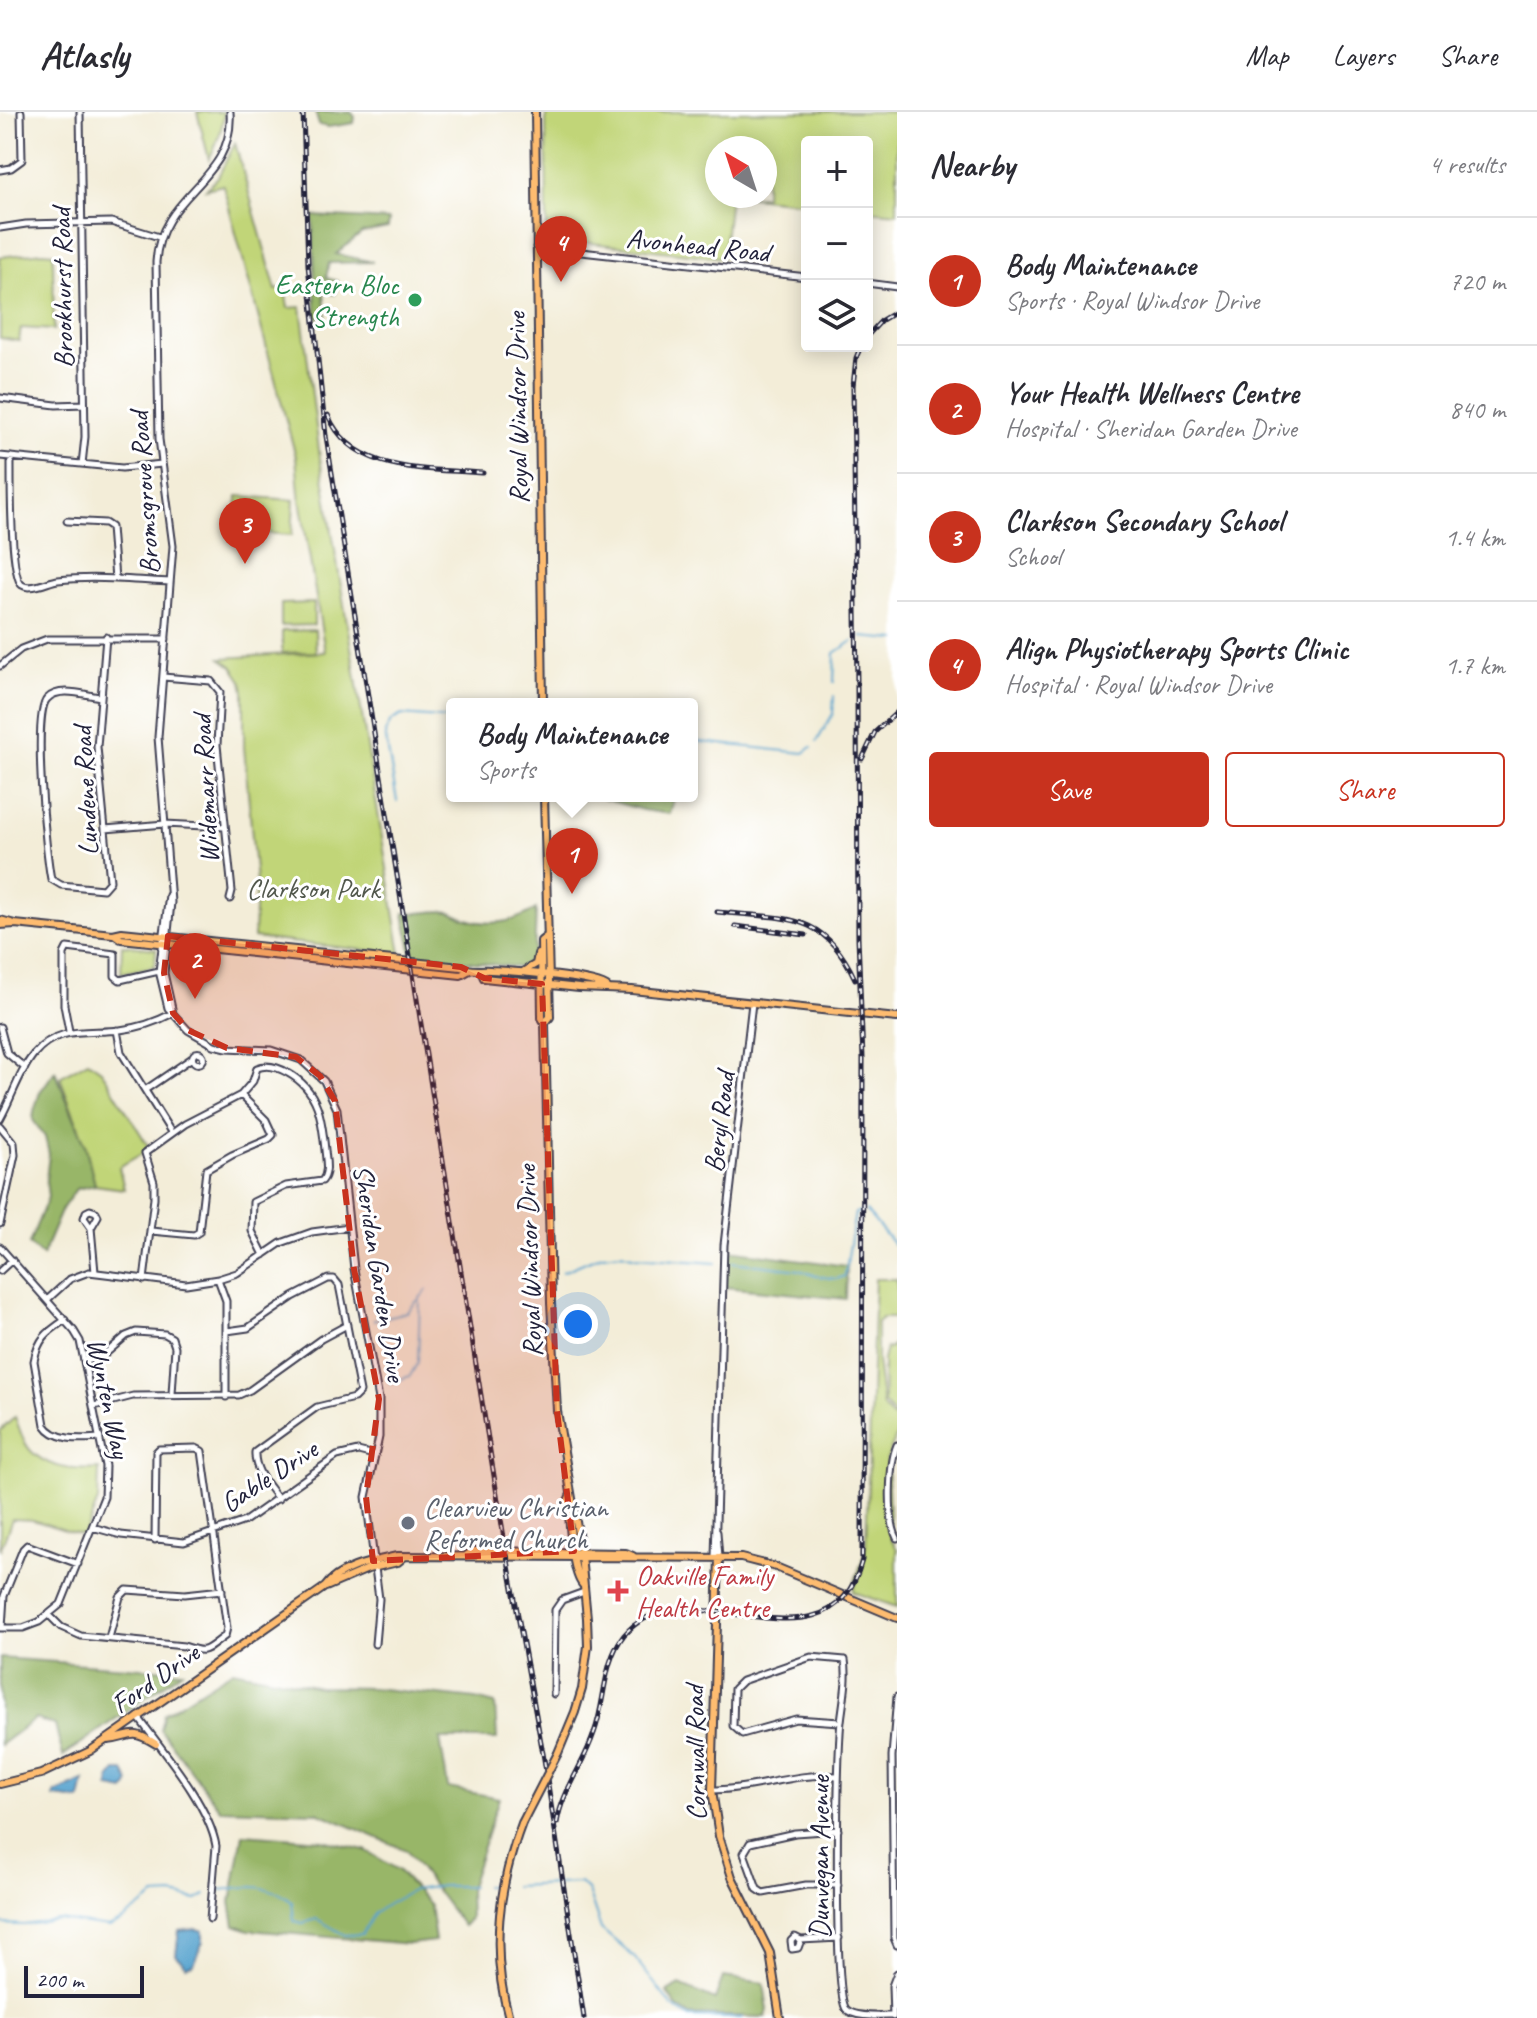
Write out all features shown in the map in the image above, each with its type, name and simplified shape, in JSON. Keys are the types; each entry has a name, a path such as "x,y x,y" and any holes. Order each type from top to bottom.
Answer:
{"main road":[{"name":"Royal Windsor Drive","path":"535,112 543,698"},
{"name":"Royal Windsor Drive","path":"509,2018 498,1952 499,1908 506,1866 522,1823 575,1712 585,1669 587,1618 574,1500 570,1496 557,1411 551,1303 545,1023 550,1017 545,984 549,941 544,940 544,802"},
{"path":"0,922 113,934 121,939 165,940 461,975 470,970 522,972 533,967 538,958 538,947 544,940"},
{"path":"481,971 484,978 897,1018"},
{"path":"505,971 603,982 608,988"},
{"name":"Ford Drive","path":"0,1784 20,1781 63,1765 138,1717 325,1587 374,1564 404,1557 578,1555 626,1559 633,1556 749,1560 776,1567 897,1618"},
{"name":"Cornwall Road","path":"717,1557 712,1790 719,1836 732,1877 770,1953 780,2016"},
{"path":"104,1740 130,1733 140,1734 156,1744"}],"street":[{"path":"0,170 11,168 22,160 21,112"},
{"name":"Brookhurst Road","path":"80,112 85,437 82,464"},
{"name":"Bromsgrove Road","path":"165,940 170,894 158,737 173,546 158,418 156,262 159,237 178,205 207,177 223,153 230,129 230,112"},
{"path":"0,228 26,224 111,222 159,237"},
{"name":"Avonhead Road","path":"536,247 801,276"},
{"path":"873,284 897,287"},
{"path":"0,398 56,405 84,404"},
{"path":"0,456 132,468 162,464"},
{"path":"11,457 13,539 17,577 21,584 27,587 57,580 115,579 170,582"},
{"path":"67,521 105,523 111,527 115,579"},
{"name":"Lundene Road","path":"101,697 60,692 49,696 42,706 39,750 50,874 54,883 106,888 110,881 97,753 106,637"},
{"path":"0,666 33,642 58,638 166,639"},
{"name":"Widemarr Road","path":"163,677 211,681 220,692 217,745 232,891 230,899"},
{"path":"105,829 165,824 224,827"},
{"path":"165,940 159,971 164,998 173,1013"},
{"path":"165,940 164,973 173,1013"},
{"path":"69,1031 64,1005 64,954 67,948 115,954 115,976 120,980 159,971"},
{"name":"Beryl Road","path":"724,1245 752,1003"},
{"path":"0,1119 25,1068 47,1042 69,1031 117,1030 148,1024 173,1013"},
{"name":"Sheridan Garden Drive","path":"173,1013 188,1030 214,1045 284,1053 306,1064 320,1076 337,1109 356,1283 379,1399 380,1428 366,1497 379,1608 375,1644"},
{"path":"0,1027 7,1053 25,1068"},
{"path":"117,1030 121,1052 171,1132"},
{"path":"145,1090 192,1058"},
{"path":"144,1280 154,1182 145,1153 171,1132 241,1095 253,1081 259,1067 283,1070 312,1093 322,1123 326,1178 319,1182 286,1186 253,1202 252,1231 264,1255"},
{"path":"151,1231 194,1235 199,1232 206,1170 273,1135 266,1120 241,1095"},
{"path":"0,1126 14,1143 15,1155 0,1224"},
{"path":"48,1299 76,1275 95,1272 186,1284 218,1279 237,1273 281,1243 304,1234 349,1227"},
{"path":"91,1228 95,1272"},
{"name":"Cornwall Road","path":"717,1557 724,1245"},
{"name":"Wynten Way","path":"0,1247 48,1299 80,1341 105,1466 104,1497 67,1594 50,1616"},
{"path":"0,1271 12,1260"},
{"path":"227,1331 248,1328 293,1297 332,1278 339,1285 360,1387 359,1395 317,1407 255,1452 259,1473 278,1499"},
{"path":"218,1279 226,1301 226,1397"},
{"path":"65,1320 40,1340 35,1354 45,1425 47,1430 69,1438 100,1438"},
{"path":"94,1406 133,1396 172,1394 226,1397 250,1390 321,1339 347,1325"},
{"path":"85,1362 104,1355 126,1336 136,1332 165,1334 172,1338 175,1347 172,1394"},
{"path":"897,1445 891,1460 892,1523 897,1538"},
{"path":"78,1564 27,1545 4,1596 1,1628 23,1628 50,1616 71,1633 204,1651 227,1632 202,1451 196,1448 159,1449 156,1452 155,1540"},
{"name":"Gable Drive","path":"92,1527 121,1535 184,1542 245,1521 337,1456 358,1451 374,1455"},
{"path":"554,1694 555,1610 562,1600 584,1589"},
{"path":"109,1638 120,1597 127,1590 185,1594 222,1590"},
{"name":"Dunvegan Avenue","path":"840,1722 796,1719 742,1734 733,1726 736,1685 811,1657 842,1657 846,1664 838,1776 839,1938 843,2003 847,2011 858,2016 893,2017"},
{"path":"897,1697 894,1786 894,1938 897,1945"},
{"path":"138,1717 204,1812 214,1836 216,1846 210,1919"},
{"path":"712,1790 754,1788 793,1777 838,1776"},
{"path":"838,1830 814,1830 750,1843 744,1853 757,1889 763,1893 806,1885 839,1885"},
{"path":"801,1940 839,1938"},
{"path":"893,2017 892,1986 897,1973"}],"highlighted area":[{"path":"168,936 461,967 484,978 542,984 557,1411 574,1551 373,1561 366,1497 379,1399 354,1269 335,1101 320,1076 296,1057 227,1048 188,1030 173,1013 164,973"}],"green space":[{"path":"197,112 224,112 219,137 209,159"},
{"path":"315,112 351,112 355,117 354,123 328,127 319,125"},
{"path":"546,112 897,112 897,213 873,211 873,136 801,136 801,202 777,200 777,136 705,136 705,208 729,208 723,258 547,238"},
{"name":"Clarkson Park","path":"235,143 276,290 285,288 288,308 301,307 320,458 401,954 254,938 256,882 244,747 244,691 242,681 232,666 221,658 325,652 296,457 223,185 206,189 218,177"},
{"path":"313,216 389,220 388,228 362,233 336,254 373,262 329,263 326,278 338,281 335,294 324,292 326,319 316,317"},
{"path":"53,253 54,330 21,328 19,341 0,338 0,257"},
{"path":"238,496 294,500 292,535 236,531"},
{"path":"314,603 314,625 281,626 281,604"},
{"path":"315,630 316,652 282,653 282,631"},
{"path":"615,802 673,802 670,814"},
{"path":"536,909 534,960 524,968 412,955 404,913 445,911 494,923 512,920"},
{"path":"122,945 156,949 155,966 121,973"},
{"path":"88,1061 101,1070 150,1149 119,1167 124,1189 95,1185 85,1144 60,1077"},
{"path":"55,1071 85,1144 95,1185 76,1189 62,1209 42,1256 29,1244 48,1197 49,1154 45,1137 33,1120 40,1092"},
{"path":"729,1250 847,1266 846,1299 725,1287"},
{"path":"875,1279 897,1279 897,1318 882,1318 877,1322 877,1361 883,1408 897,1421 897,1434 887,1459 890,1537 897,1549 897,1607 853,1592 866,1544"},
{"path":"897,1341 897,1417 884,1404 883,1360 886,1348 889,1349"},
{"path":"15,1417 26,1445 39,1458 64,1468 99,1469 98,1501 84,1536 33,1520 12,1519 0,1550 0,1431"},
{"path":"0,1658 183,1671 63,1756 55,1725 35,1719 0,1745"},
{"path":"233,1670 319,1687 372,1688 476,1699 495,1704 497,1739 440,1739 448,1788 499,1798 469,1889 470,1919 463,1926 406,1850 317,1812 220,1809 160,1729 164,1714"},
{"path":"243,1834 322,1840 365,1850 398,1870 430,1905 435,1941 410,1944 249,1930 235,1925 231,1902"},
{"path":"723,1977 764,1983 768,2010 766,2017 689,2015 677,2007 667,1992 680,1985 715,2000"}],"water":[{"path":"116,1771 124,1771 130,1782 125,1791 109,1788 110,1779"},
{"path":"84,1781 80,1800 53,1797 55,1793"},
{"path":"179,1931 203,1931 203,1941 194,1964 186,1966 176,1955"}],"waterway":[{"path":"861,637 897,640"},
{"path":"834,682 835,653 853,641"},
{"path":"817,741 833,714 834,696"},
{"path":"397,801 385,733 391,721 402,715 446,719"},
{"path":"698,742 804,753 812,747"},
{"path":"866,1211 897,1248"},
{"path":"732,1262 800,1270 837,1279 845,1276 855,1213 860,1212"},
{"path":"562,1272 602,1255 621,1253 636,1257 716,1263"},
{"path":"390,1383 410,1376 418,1362 420,1298 427,1290"},
{"path":"374,1320 407,1312 418,1300"},
{"path":"514,1886 580,1883 588,1891 601,1929 634,1957 672,2006 688,2017 742,2018"},
{"path":"221,1890 249,1887 276,1892 292,1902 294,1921 303,1923 317,1919 345,1935 362,1934 375,1912 413,1890 472,1886"},
{"path":"485,1886 491,1886"},
{"path":"0,1924 24,1925 58,1920 109,1927 155,1896 173,1895 196,1900 206,1895"}],"railway":[{"path":"303,112 308,265 326,436 584,2018"},
{"path":"873,330 897,311"},
{"path":"557,1823 563,1800 594,1733 608,1670 624,1635 650,1616 682,1610 789,1619 820,1614 845,1596 862,1560 863,1058 858,938 853,386 858,352"},
{"path":"328,415 340,435 355,449 374,458 395,465 483,473"},
{"path":"862,759 875,732 897,712"},
{"path":"717,912 782,918 815,929 843,957 855,979"},
{"path":"735,926 806,935"}],"place":[{"name":"Align Physiotherapy Sports Clinic","path":"561,282"},
{"name":"Eastern Bloc Strength","path":"415,300"},
{"name":"Clarkson Secondary School","path":"245,564"},
{"name":"Body Maintenance","path":"572,894"},
{"name":"Your Health Wellness Centre","path":"195,999"},
{"name":"Clearview Christian Reformed Church","path":"408,1523"},
{"name":"Oakville Family Health Centre","path":"618,1591"}]}
